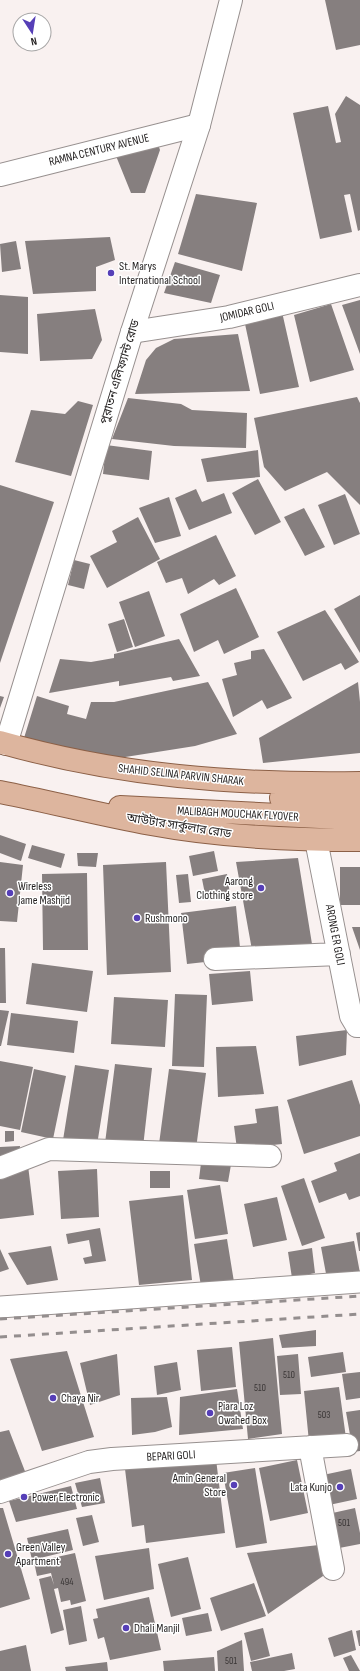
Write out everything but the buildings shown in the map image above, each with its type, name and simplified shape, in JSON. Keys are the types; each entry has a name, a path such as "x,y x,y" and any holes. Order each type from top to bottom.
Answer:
{"main road":[{"path":"2,748 75,775 119,782 236,795 278,798 360,799"},
{"name":"SHAHID SELINA PARVIN SHARAK","path":"2,748 148,774 246,783 360,783"},
{"name":"আউটার সার্কুলার রোড","path":"0,792 152,824 215,833 316,840 360,840"},
{"name":"MALIBAGH MOUCHAK FLYOVER","path":"93,811 115,808 142,807 200,812 360,819"}],"street":[{"name":"পুরাতন এলিফ্যান্ট রোড","path":"2,748 132,332 199,125 231,0"},
{"name":"RAMNA CENTURY AVENUE","path":"0,175 199,125"},
{"name":"JOMIDAR GOLI","path":"132,332 229,317 360,285"},
{"name":"ARONG ER GOLI","path":"316,840 351,1016 357,1026 360,1026"},
{"path":"214,959 339,954"},
{"path":"0,1168 49,1149 270,1156"},
{"path":"0,1307 360,1282"},
{"name":"BEPARI GOLI","path":"0,1492 89,1462 112,1459 347,1445"},
{"path":"310,1447 332,1569"}],"railway":[{"path":"0,1319 360,1296"},
{"path":"0,1337 360,1314"}],"place":[{"name":"St. Marys International School","path":"111,273"},
{"name":"Aarong Clothing store","path":"261,888"},
{"name":"Wireless Jame Mashjid","path":"10,893"},
{"name":"Rushmono","path":"137,918"},
{"name":"Chaya Nir","path":"53,1398"},
{"name":"Piara Loz Owahed Box","path":"210,1413"},
{"name":"Amin General Store","path":"234,1485"},
{"name":"Lata Kunjo","path":"340,1487"},
{"name":"Power Electronic","path":"24,1497"},
{"name":"Green Valley Apartment","path":"8,1554"},
{"name":"Dhali Manjil","path":"126,1628"}]}
